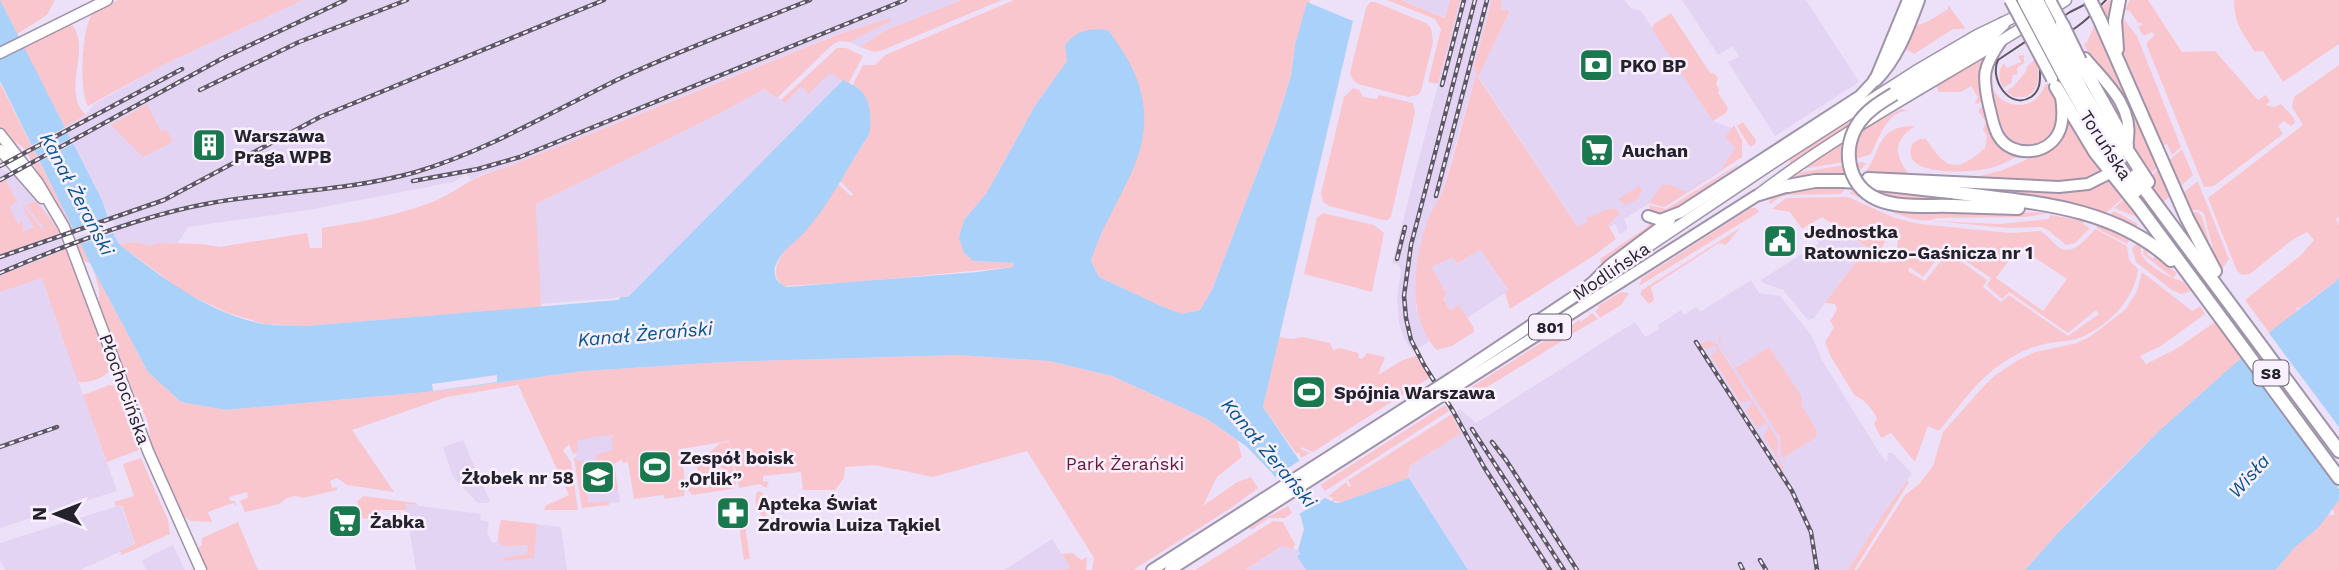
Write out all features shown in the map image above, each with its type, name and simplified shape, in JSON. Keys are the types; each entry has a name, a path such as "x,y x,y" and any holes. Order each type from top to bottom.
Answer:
{"highway":[{"path":"1875,80 1901,44 1918,0"},
{"name":"Toruńska","path":"2024,0 2068,71"},
{"name":"Toruńska","path":"2036,0 2099,137 2171,233"},
{"path":"2090,0 2160,158 2171,233 2206,279 2339,478"},
{"path":"2119,0 2115,32 2122,69"},
{"path":"2003,24 1983,41 1876,105 1859,122 1850,142 1848,153 1852,172 1858,184 1870,195 1893,204 2085,213"},
{"path":"2062,24 2068,71 2131,177"},
{"path":"1788,186 1821,180 1852,181 2039,203 2085,213 2133,232 2171,233"},
{"path":"2171,233 2206,279 2339,437"},
{"name":"S8","path":"2206,279 2339,452"},
{"name":"S8","path":"2206,279 2339,464"}],"main road":[{"path":"0,53 107,0"},
{"path":"1593,282 1610,265 1687,208 1866,91 1875,80 1908,0"},
{"name":"Toruńska","path":"2010,0 2068,71"},
{"name":"801","path":"2003,24 2043,0"},
{"path":"2050,0 2062,24"},
{"name":"801","path":"2001,41 2066,0"},
{"name":"Modlińska","path":"1455,382 1593,282 1611,273 1768,166 1977,35 2003,24"},
{"path":"2001,41 1986,65 1984,81 1995,130 2006,145 2017,150 2033,151 2046,147 2055,139 2060,128 2068,71 2123,105 2129,122 2128,140"},
{"name":"Modlińska","path":"1152,570 1280,494 1437,393 1755,196 1786,173 1887,109 2001,41"},
{"name":"Płochocińska","path":"0,134 38,183 75,249 148,451 201,570"},
{"path":"0,142 13,151"},
{"name":"Płochocińska","path":"0,150 53,208"},
{"path":"1755,196 1813,180 1845,177 2066,187 2088,184 2106,175"},
{"path":"1648,216 1654,220 1664,219 1687,208"},
{"name":"Modlińska","path":"1170,570 1280,494"}],"shaded area":[{"path":"303,0 962,0 886,30 860,47 850,42 891,19 841,33 471,180 466,174 454,182 308,210 188,227 178,243 158,243 150,246 136,242 119,244 113,236 110,218 101,198 65,127 86,115 94,104 165,64"},
{"path":"1401,0 1450,0 1446,18"},
{"path":"1460,0 1492,0 1474,66 1476,73 1441,196 1430,215 1420,250 1416,307 1429,342 1412,352 1399,323 1397,298 1401,270 1398,265 1392,263"},
{"path":"1501,0 1624,0 1631,8 1641,11 1713,121 1732,128 1741,144 1720,172 1664,207 1650,203 1624,219 1627,230 1620,234 1615,224 1587,240 1478,76 1510,12 1501,10"},
{"path":"1682,0 1806,0 1859,82 1775,136 1728,62 1739,56 1733,46 1718,55"},
{"path":"830,72 843,80 628,297 540,304 536,204 764,89 785,102 801,86 809,93"},
{"path":"0,169 13,174 40,204 54,222 68,249 73,265 30,281 42,278 117,491 0,528"},
{"path":"1836,227 1867,247 1814,318 1808,320 1783,290 1761,280 1819,243 1816,239"},
{"path":"1480,248 1508,291 1467,318 1459,305 1450,310 1443,297 1447,295 1430,267 1453,257 1457,264"},
{"path":"1751,280 1759,293 1780,296 1812,336 1822,360 1880,454 1887,462 1888,453 1893,453 1912,474 1848,570 1468,570 1408,476 1410,466 1461,433 1452,414 1460,409 1476,423 1635,322 1645,337 1681,310 1684,315 1696,307 1700,312"},
{"name":"Żłobek nr 58","path":"622,431 622,459 614,464 620,502 584,507 573,439"},
{"path":"463,440 490,501 486,503 478,503 453,477 443,447"},
{"path":"405,504 481,514 480,520 489,522 487,532 492,543 497,542 501,520 561,527 567,570 416,570"},
{"path":"121,505 135,545 80,570 5,570 0,560 0,543"},
{"path":"1052,539 1070,567 1066,570 1004,570"},
{"path":"173,545 185,570 146,570 142,560"},
{"path":"1282,546 1298,550 1300,554 1297,556 1306,570 1245,570"}],"green space":[{"path":"0,0 55,0 47,15 17,34"},
{"path":"119,0 303,0 165,64 88,106 82,72 84,42 90,18 102,6"},
{"path":"962,0 1002,0 883,50 875,52 860,47 886,30"},
{"path":"1014,0 1310,0 1295,45 1291,76 1276,124 1212,290 1200,310 1182,314 1099,277 1091,261 1099,234 1130,176 1067,61 1036,104 986,194 964,220 973,261 1014,263 1014,267 783,286 776,274 782,255 838,184 851,196 853,194 840,181 869,135 858,88 852,86 863,65 875,65 885,55"},
{"path":"1387,0 1401,0 1445,18 1450,0 1460,0 1438,84 1428,82 1441,29 1435,19"},
{"path":"1492,0 1501,0 1501,10 1510,11 1478,77 1578,227 1587,222 1587,217 1608,209 1616,209 1620,214 1608,225 1616,239 1510,309 1505,293 1508,290 1480,249 1457,264 1453,257 1431,267 1447,294 1443,298 1450,310 1459,305 1474,328 1474,332 1452,346 1437,350 1427,336 1416,303 1419,249 1429,217 1442,193 1456,148"},
{"path":"2109,0 2137,36 2181,147 2172,155 2167,144 2161,146 2120,44 2109,49 2159,166 2105,214 1888,182 2058,190 2109,177 2118,187 2144,167 2131,146 2132,136 2084,44 2095,24 2092,18"},
{"path":"2130,0 2148,0 2182,52 2215,51 2258,100 2266,95 2270,101 2266,105 2274,107 2281,104 2294,118 2295,123 2291,126 2284,121 2278,126 2283,134 2214,186 2204,187 2147,46 2147,42 2155,35 2152,32 2143,35 2138,27 2141,23 2138,23 2130,11 2125,10"},
{"path":"2234,0 2339,0 2339,44 2283,82 2263,51 2255,52 2242,32 2237,21"},
{"path":"1370,2 1426,23 1431,28 1433,42 1418,95 1408,97 1358,84 1353,80 1350,73 1366,8"},
{"path":"1948,5 1966,29 1953,29 1914,54 1904,48 1911,27 1927,22 1948,9"},
{"path":"1671,13 1710,73 1718,78 1718,93 1728,108 1726,113 1713,121 1652,29 1654,24"},
{"path":"891,18 891,21 850,42 839,41 832,45 777,98 764,89 536,204 541,307 306,326 264,324 228,313 185,293 119,244 203,244 219,247 307,233 310,248 322,248 322,228 417,208 490,172 842,33"},
{"path":"67,25 73,26 78,36 76,94 86,115 65,127 23,47"},
{"path":"837,48 846,48 863,56 848,84 830,73 809,94 801,86 785,103 781,100"},
{"path":"1987,54 1991,128 2022,154 1995,167 1965,171 1936,170 1915,162 1911,154 1913,143 1920,139 1926,139 1945,162 1958,165 1975,157 1985,148 1987,136 1983,129 1986,122 1978,111 1983,105 1981,102 1976,104 1978,97 1971,86 1961,92 1939,92 1936,86"},
{"path":"2024,55 2024,63 2017,68 2018,74 2013,75 2011,83 2003,88 2000,69 2004,63 2007,68 2021,62 2018,56"},
{"path":"2034,60 2038,61 2037,86 2026,97 2014,97 2006,91 2013,87"},
{"path":"2339,65 2339,217 2336,219 2339,225 2339,279 2300,308 2295,307 2298,310 2270,334 2245,300 2301,255 2314,240 2307,232 2292,240 2250,274 2242,275 2237,271 2208,198 2303,125 2292,107 2294,97"},
{"path":"1988,72 1998,96 2012,104 2023,105 2033,101 2047,83 2058,113 2054,133 2049,140 2040,146 2029,148 2013,145 1997,127"},
{"path":"0,83 91,264 83,260 67,222 24,148 15,142 22,151 18,153 0,131"},
{"path":"1353,88 1359,90 1363,97 1377,99 1379,95 1413,103 1415,113 1388,220 1329,206 1323,202 1321,193 1344,97"},
{"path":"147,104 161,131 166,129 173,142 143,157 111,125"},
{"path":"1901,109 1910,111 1890,119 1871,154 1850,161 1802,169 1868,127"},
{"path":"2065,113 2104,172 2100,175 2070,184 1971,178 2003,170 2039,154"},
{"path":"1743,122 1756,140 1750,147 1737,126"},
{"path":"1848,122 1851,127 1793,164 1789,162 1791,158"},
{"path":"1734,125 1742,140 1742,157 1665,207 1649,203 1662,185 1671,185 1686,192 1720,171 1735,149 1725,137"},
{"path":"1915,126 1902,138 1898,150 1899,157 1911,177 1863,175 1886,135 1902,127"},
{"path":"2182,149 2193,175 2144,220 2114,208"},
{"path":"1863,162 1866,164 1856,174 1821,175 1786,182 1802,172"},
{"path":"1737,165 1664,216 1650,213 1649,205 1666,209"},
{"path":"6,180 17,202 9,207 18,223 23,221 23,232 34,227 23,205 42,229 44,228 26,205 36,201 61,233 0,255 0,183"},
{"path":"2196,182 2229,259 2222,269 2216,261 2204,214 2199,210 2192,210 2188,201 2174,201"},
{"path":"1849,184 1841,194 1787,195 1769,205 1771,197 1795,188"},
{"path":"1639,186 1642,189 1638,199 1625,205 1618,199"},
{"path":"1854,186 2015,203 1953,210 2050,213 2026,217 1918,220 1894,213 1851,194"},
{"path":"1848,197 1895,218 1920,224 2010,233 2040,231 2057,246 2068,250 2078,246 2095,229 2127,246 2129,260 2138,269 2132,291 2126,301 2102,326 2073,340 2034,347 2001,364 1975,387 1939,431 1928,426 1915,462 1891,433 1881,438 1874,424 1877,418 1865,402 1855,396 1825,342 1834,327 1830,321 1837,310 1835,304 1825,303 1867,247 1822,217 1802,229 1790,212 1772,209 1786,198","holes":["1891,233 1898,238 1897,249 1900,252 1887,263 1880,262 1883,245","2019,247 2067,279 2043,311 1996,278","1946,248 1991,278 1987,286 2002,299 2009,292 2068,333 2096,310 2099,314 2068,336 2009,295 2001,302 1983,287 1987,280 1948,252 1925,281 1908,271 1910,267 1923,277"]},
{"path":"1751,208 1756,208 1759,212 1639,286 1642,278"},
{"path":"2114,211 2138,224 2127,244 2096,228"},
{"path":"2198,212 2202,217 2214,259 2192,214"},
{"path":"1323,213 1374,225 1384,233 1372,292 1304,274 1317,218"},
{"path":"2050,215 2091,222 2084,221 2083,224 2090,228 2075,243 2066,245 2041,227 2008,228 1933,221 2000,224 2049,219"},
{"path":"1651,221 1660,222 1602,266 1600,259 1647,227"},
{"path":"1740,228 1726,245 1719,243 1651,287 1654,300 1649,304 1640,294 1642,290"},
{"path":"2146,236 2141,248 2143,257 2159,271 2183,281 2191,291 2181,294 2172,290 2136,262 2132,248"},
{"path":"2155,243 2147,254 2153,259 2155,256 2177,273 2173,278 2143,254 2144,246"},
{"path":"67,249 73,263 62,259 73,265 110,369 101,377 87,382 78,382 42,278 0,292 0,276"},
{"name":"Park Żerański","path":"93,269 148,372 181,402 226,410 437,391 584,371 724,362 959,355 1049,361 1112,376 1207,419 1237,440 1242,457 1217,477 1203,506 1237,482 1251,477 1258,488 1133,570 1092,570 1094,558 1027,451 933,477 875,465 845,467 844,478 835,490 803,490 801,472 763,476 763,481 769,482 766,488 760,484 739,488 729,441 681,449 684,496 665,499 663,495 634,499 628,462 622,463 622,459 614,464 618,490 601,491 595,455 613,450 611,437 614,438 613,435 593,437 577,441 578,451 573,454 569,444 563,450 571,462 578,510 544,510 545,506 569,495 518,385 447,397 352,430 394,492 347,485 337,478 330,481 332,488 337,487 337,490 303,498 287,498 279,504 245,512 240,501 248,497 247,492 229,497 230,501 235,501 236,506 233,503 208,512 212,522 191,521 180,515 147,436 150,435 147,420 137,397 129,388 99,304 99,289"},
{"path":"2142,272 2192,311 2200,306 2205,314 2161,346 2140,356 2146,364 2176,349 2215,322 2242,359 2129,460 2025,570 1857,570 1905,495 1919,484 1933,466 1943,432 1983,387 2018,360 2035,352 2077,343 2091,336 2126,309 2137,291"},
{"path":"1621,292 1629,293 1621,305 1600,318 1595,311 1598,306"},
{"path":"1592,313 1598,319 1570,335 1567,329"},
{"path":"1563,329 1567,338 1466,400 1462,393"},
{"path":"1728,329 1721,335 1720,343 1736,368 1769,347 1802,397 1801,404 1817,431 1816,437 1784,457 1787,463 1781,455 1780,437 1719,343 1719,336"},
{"name":"Spójnia Warszawa","path":"1279,337 1303,337 1330,343 1333,350 1340,348 1358,353 1362,359 1367,353 1385,357 1378,375 1403,360 1416,356 1429,378 1313,452 1301,447 1310,453 1301,458 1263,407"},
{"path":"1709,340 1716,344 1778,440 1777,455 1784,468 1780,470 1777,465 1781,464 1763,436 1769,429 1766,424 1757,427 1746,411 1752,404 1750,400 1741,403 1711,356 1717,350 1714,345 1707,349 1699,345"},
{"path":"109,385 116,386 119,392 139,450 107,462 83,395"},
{"path":"1445,405 1449,411 1325,491 1320,485"},
{"path":"1452,414 1461,433 1410,466 1409,478 1342,502 1332,501 1333,498 1328,496 1346,482 1351,486 1348,480"},
{"path":"729,442 735,477 705,457 720,443"},
{"path":"576,457 577,461 581,460 588,503 609,501 609,505 582,508 574,458"},
{"path":"141,458 168,520 170,534 122,555 120,551 135,544 122,505 116,506 114,502 134,496 123,464"},
{"path":"704,458 725,474 699,477 696,465"},
{"path":"727,474 735,478 736,485 732,489 692,495 688,490 687,478 717,478"},
{"path":"1907,481 1909,482 1854,570 1848,570 1885,511"},
{"path":"759,491 763,493 767,520 757,508 755,500"},
{"path":"363,496 418,505 405,504 407,510 380,510 381,516 363,519 357,502"},
{"path":"2339,500 2339,570 2276,570 2292,549 2319,527 2327,514 2334,515 2334,511 2330,509"},
{"path":"736,504 742,505 750,559 744,560"},
{"path":"1288,506 1292,513 1285,518 1269,518 1251,530 1249,527"},
{"path":"501,520 537,524 534,558 503,561 504,558 527,554 528,545 501,545 498,538"},
{"path":"1273,521 1283,522 1295,544 1293,549 1282,546 1245,570 1195,570"},
{"path":"238,522 258,570 208,570 198,548 202,545 202,538"},
{"path":"1073,553 1081,560 1087,557 1086,570 1066,570 1070,567 1062,554"}],"water":[{"name":"Kanał Żerański","path":"0,0 101,198 119,244 186,293 223,312 263,324 306,326 628,297 843,80 859,89 866,98 870,117 869,135 822,211 780,257 775,267 779,282 787,287 1013,267 1014,263 973,261 964,253 959,238 964,220 986,194 1036,104 1067,61 1065,45 1079,33 1095,29 1108,30 1131,65 1143,101 1144,119 1138,157 1091,261 1099,277 1161,306 1182,314 1200,310 1212,290 1276,124 1291,76 1295,45 1307,2 1353,21 1263,407 1325,498 1336,503 1342,502 1409,478 1468,570 1306,570 1297,556 1300,554 1298,550 1304,529 1301,517 1273,474 1246,446 1207,419 1112,376 1049,361 958,355 724,362 584,371 437,391 226,410 181,402 148,372 93,269 0,81"},
{"name":"Wisła","path":"2339,279 2339,500 2319,527 2293,549 2276,570 2025,570 2159,431 2276,327"}],"pier":[{"path":"68,126 70,131 31,152 29,147"},
{"path":"73,137 76,142 37,163 34,158"},
{"path":"111,216 116,232 77,245 74,239 92,232 74,238 70,230"},
{"path":"2268,332 2339,427 2339,489 2240,356"},
{"path":"497,375 497,382 433,391 432,384"},
{"path":"1302,459 1328,496 1296,516 1272,479"}],"tram line":[{"path":"2094,0 2070,12 1998,60 1996,75 2009,96 2015,100 2031,97 2040,82 2041,57 2046,47 2082,23 2106,0"}],"railway":[{"path":"0,180 223,58 345,0"},
{"path":"200,90 299,42 407,0"},
{"path":"0,257 164,200 320,117 604,0"},
{"path":"0,273 104,232 185,208 365,183 443,163 496,141 623,77 810,0"},
{"path":"413,181 478,169 520,157 905,0"},
{"path":"1442,85 1464,0"},
{"path":"1475,0 1411,245 1404,296 1406,318 1411,340 1424,365 1484,467 1550,570"},
{"path":"1436,196 1487,0"},
{"path":"0,166 182,69"},
{"path":"1397,259 1405,227"},
{"path":"1696,342 1792,491 1811,532 1817,570"},
{"path":"0,447 57,427"},
{"path":"1472,429 1564,570"},
{"path":"1492,442 1577,570"},
{"path":"1760,560 1766,570"},
{"path":"1740,564 1743,570"}],"place":[{"name":"PKO BP","path":"1596,65"},
{"name":"Warszawa Praga WPB","path":"209,145"},
{"name":"Auchan","path":"1597,150"},
{"name":"Jednostka Ratowniczo-Gaśnicza nr 1","path":"1780,241"},
{"name":"Spójnia Warszawa","path":"1309,392"},
{"name":"Zespół boisk „Orlik”","path":"655,467"},
{"name":"Żłobek nr 58","path":"598,477"},
{"name":"Apteka Świat Zdrowia Luiza Tąkiel","path":"733,513"},
{"name":"Żabka","path":"345,521"}]}
